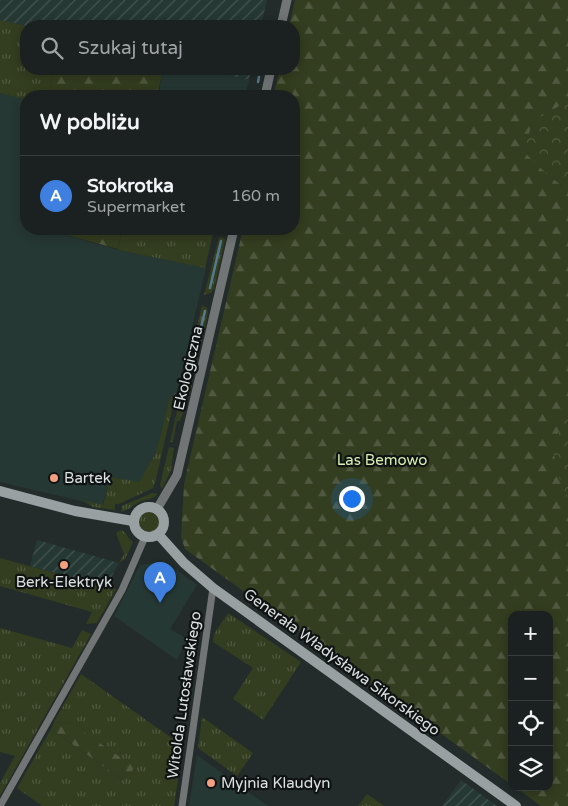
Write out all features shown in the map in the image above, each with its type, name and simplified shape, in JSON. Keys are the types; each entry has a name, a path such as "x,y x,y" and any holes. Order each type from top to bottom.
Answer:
{"main road":[{"path":"0,491 75,510 134,521"},
{"path":"151,507 157,509 164,521 162,529 158,534 146,537 137,531 134,521 136,513 142,508 151,507"},
{"name":"Generała Władysława Sikorskiego","path":"158,534 184,564 213,588 516,806"}],"street":[{"path":"282,20 287,0"},
{"path":"266,90 270,75"},
{"name":"Ekologiczna","path":"157,509 177,475 233,235"},
{"path":"0,806 122,590 146,537"},
{"name":"Witolda Lutosławskiego","path":"182,806 213,588"}],"shaded area":[{"path":"0,0 267,0 262,20 20,20 20,25 0,20"},
{"path":"162,75 226,75 249,80 246,90 159,90"},
{"path":"226,75 250,75 249,80"},
{"path":"0,93 20,98 20,235 65,235 118,250 206,268 177,391 169,400 156,453 139,483 111,477 102,506 0,482"},
{"path":"37,540 119,563 106,587 30,566"},
{"path":"164,561 197,585 170,629 187,639 177,660 114,616 140,565"},
{"path":"197,755 268,806 189,806"},
{"path":"461,780 497,806 442,806"}],"green space":[{"name":"Las Bemowo","path":"295,0 568,0 568,115 552,171 561,186 568,186 568,806 541,806 520,791 553,791 553,611 508,611 508,782 185,549 181,537 184,484 242,235 300,235 300,90 275,90 278,75 300,75 300,20 290,20"},
{"path":"0,20 20,25 20,75 53,75 49,90 20,90 20,98 0,93"},
{"path":"53,75 162,75 158,90 49,90"},
{"path":"568,101 568,191 524,152 532,122"},
{"path":"66,235 121,235 118,249"},
{"path":"121,235 213,235 205,268 118,250"},
{"path":"219,237 225,240 214,289 211,293 204,295"},
{"path":"202,305 207,308 208,313 197,361 195,365 188,367"},
{"path":"185,376 191,380 192,387 180,421 177,421 173,442 170,442"},
{"path":"176,392 153,488 119,504 115,504 115,510 93,507 83,501 103,505 111,477 139,482 156,453 169,400"},
{"path":"568,411 568,497 560,481 552,446"},
{"path":"169,447 174,448 171,470 162,489 160,485"},
{"path":"152,493 158,494 121,512 122,506"},
{"path":"149,512 156,515 159,522 156,529 149,532 142,529 139,522 142,515"},
{"path":"121,530 133,542 125,559 119,563 124,554 116,533"},
{"path":"0,558 116,589 97,623 86,624 92,612 0,586"},
{"path":"228,613 301,662 263,720 233,699 253,668 213,642 214,634"},
{"path":"0,628 72,648 82,630 91,634 0,796 0,783 15,756 0,752"},
{"path":"81,674 183,746 174,806 42,806 17,788 51,729 124,781 70,723 54,722"},
{"path":"202,717 253,753 237,776 198,748"},
{"path":"54,722 70,723 135,767 124,781 51,729"},
{"path":"367,794 384,806 358,806"}],"waterway":[{"path":"258,82 259,77"},
{"path":"210,288 221,241"},
{"path":"193,360 205,311"}],"place":[{"name":"Bartek","path":"54,478"},
{"name":"Berk-Elektryk","path":"64,565"},
{"name":"Stokrotka","path":"160,603"},
{"name":"Myjnia Klaudyn","path":"211,783"}]}
